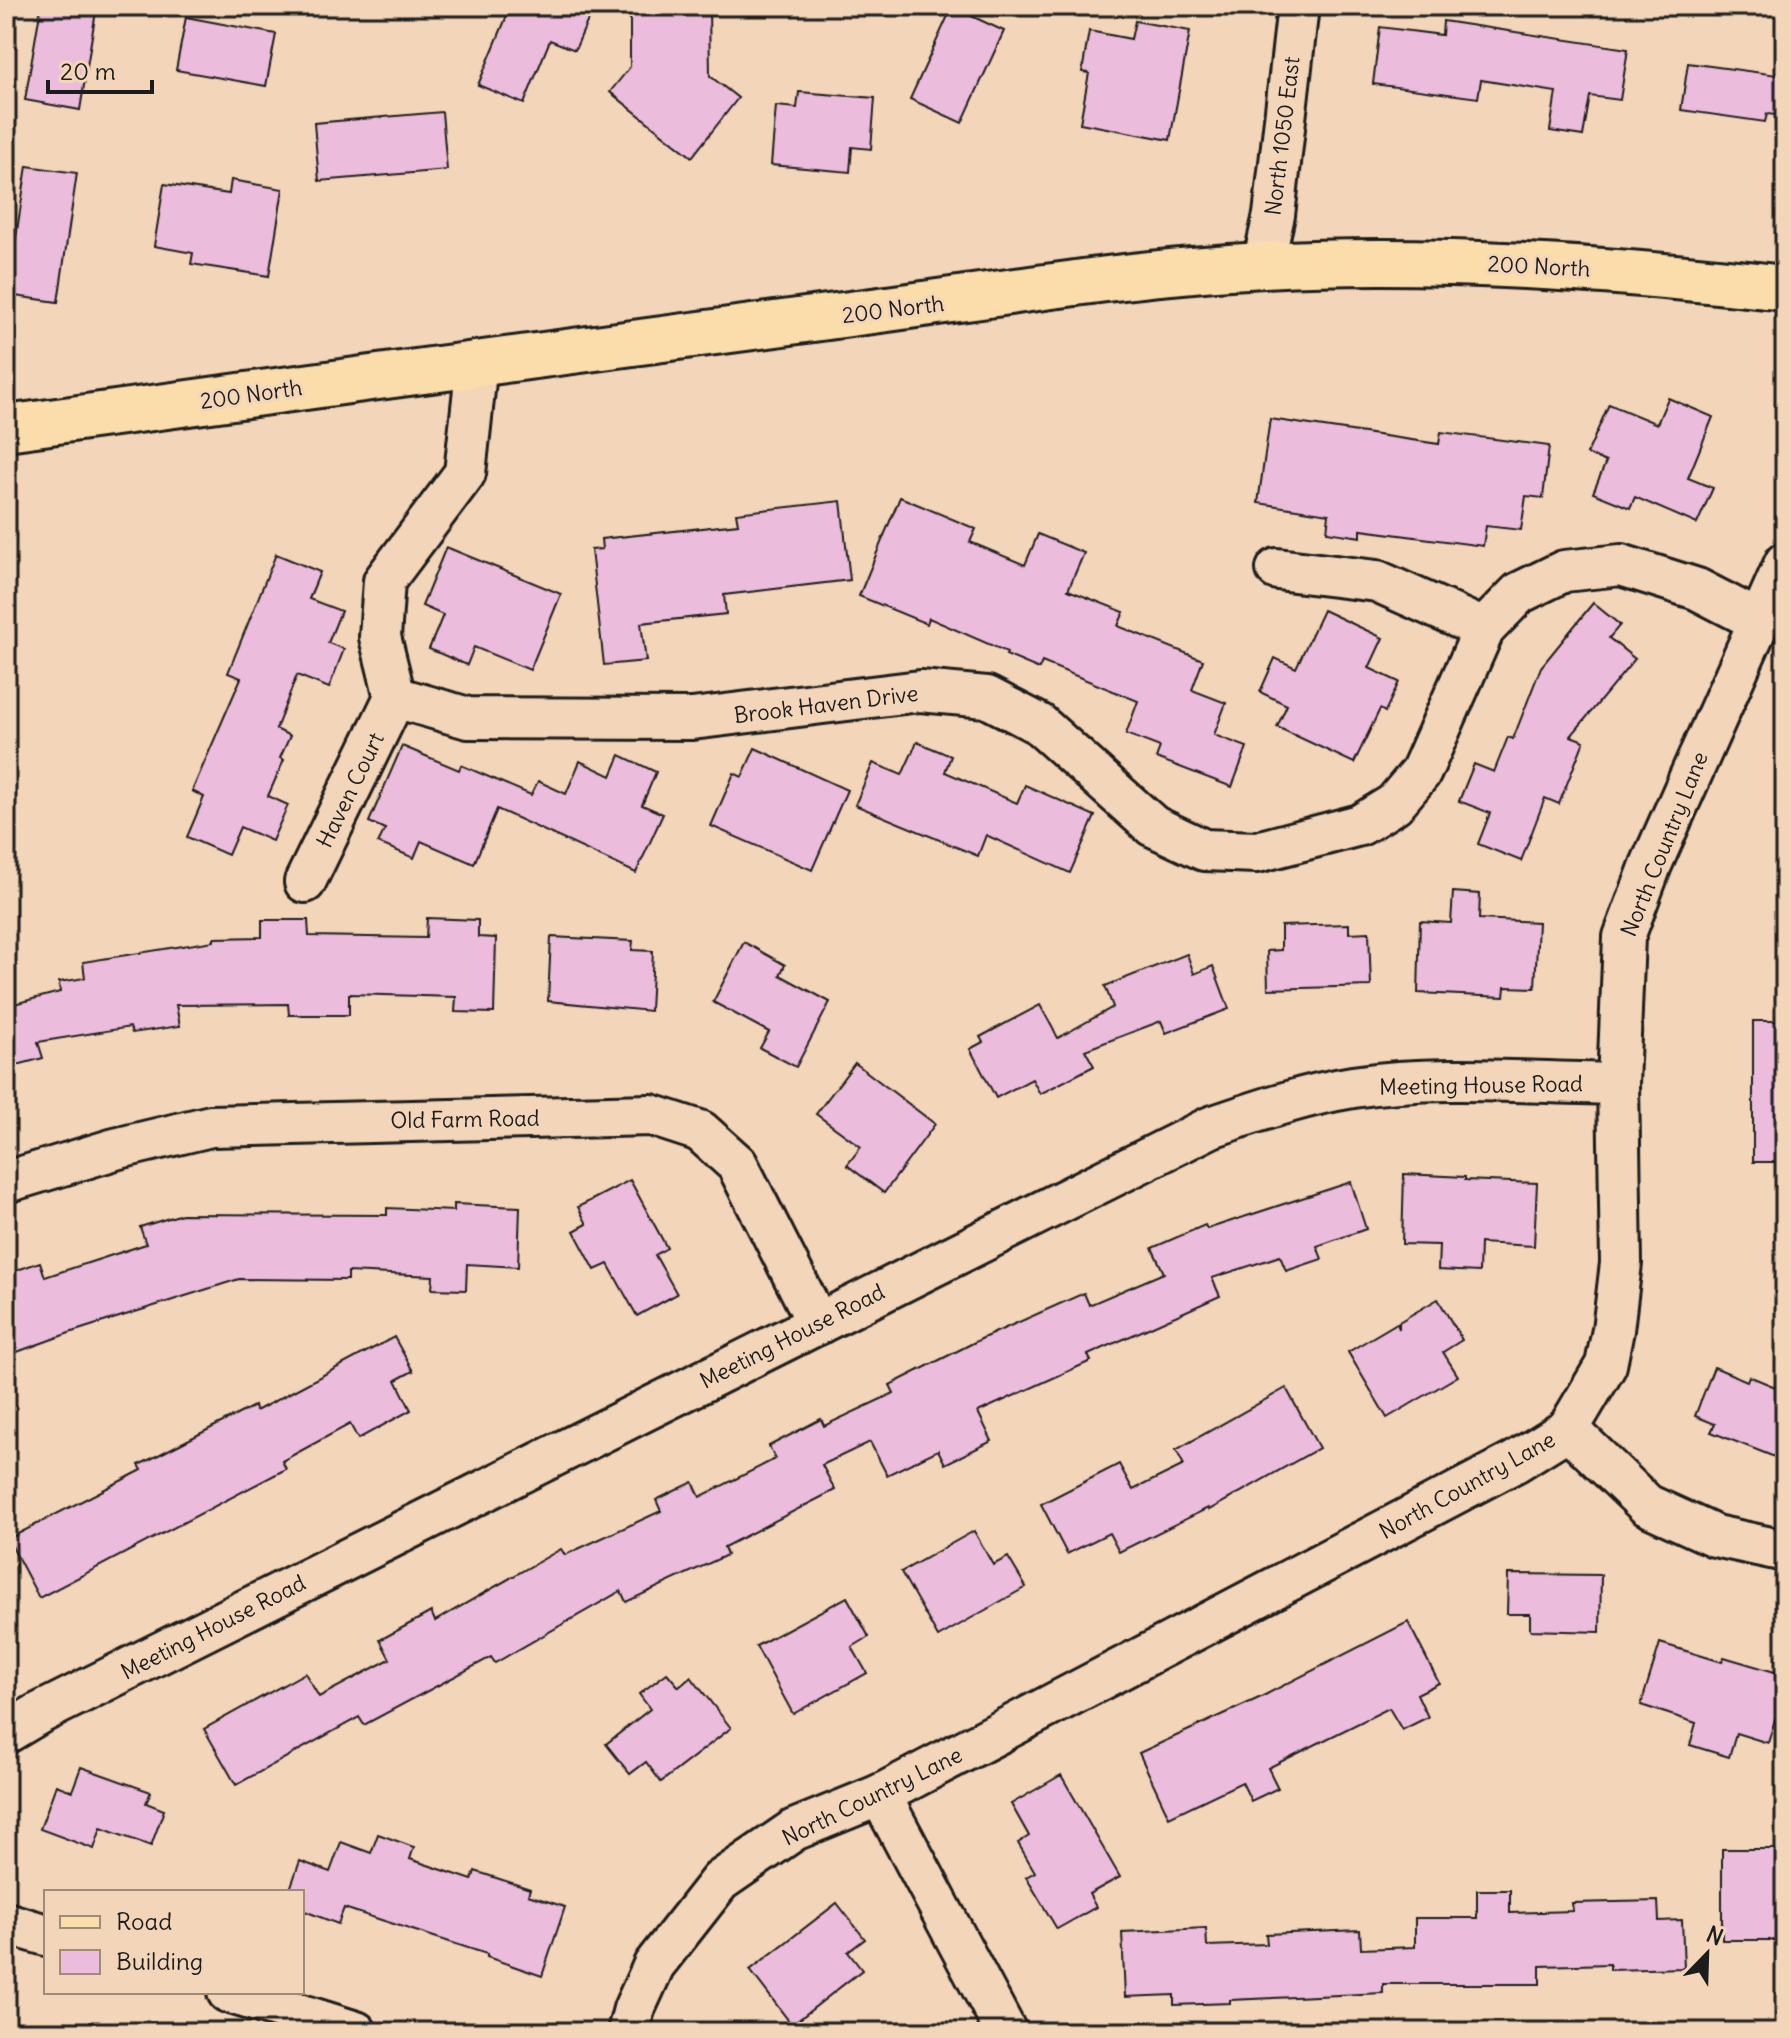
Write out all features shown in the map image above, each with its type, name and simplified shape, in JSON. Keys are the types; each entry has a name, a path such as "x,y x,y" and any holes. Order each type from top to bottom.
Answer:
{"main road":[{"name":"200 North","path":"6,428 477,362 992,296 1135,274 1263,265 1384,262 1503,264 1627,271 1785,288"}],"street":[{"name":"North 1050 East","path":"1263,265 1274,215 1298,6"},
{"path":"395,697 380,637 384,581 465,473 477,362"},
{"name":"North Country Lane","path":"628,2032 634,2009 654,1965 720,1881 794,1830 880,1795 1515,1462 1568,1429 1606,1365 1621,1263 1618,1084 1624,937 1651,865 1785,563"},
{"name":"Brook Haven Drive","path":"395,697 468,718 692,719 920,691 987,697 1039,724 1153,826 1204,850 1257,852 1360,825 1394,804 1421,772 1484,629 1519,593 1564,571 1621,565 1697,589 1759,621"},
{"path":"1277,569 1377,581 1484,629"},
{"name":"Haven Court","path":"305,882 395,697"},
{"name":"Meeting House Road","path":"6,1733 80,1693 1211,1127 1289,1101 1354,1087 1426,1081 1618,1084"},
{"name":"Old Farm Road","path":"6,1182 115,1149 211,1126 651,1115 700,1131 737,1164 818,1324"},
{"path":"1568,1429 1647,1505 1715,1536 1785,1551"},
{"path":"880,1795 1006,2032"},
{"path":"6,1923 44,1934"},
{"path":"234,1994 356,2032"}],"building":[{"path":"41,6 96,11 80,110 25,100"},
{"path":"511,6 594,6 575,50 550,40 524,104 478,85"},
{"path":"630,6 709,6 710,76 738,98 692,157 610,92 630,67"},
{"path":"952,7 1004,31 962,123 910,99"},
{"path":"186,17 276,34 266,86 176,70"},
{"path":"1135,21 1190,31 1170,140 1080,123 1089,73 1082,72 1089,31 1131,39"},
{"path":"1443,21 1628,49 1620,100 1590,96 1583,136 1550,131 1556,92 1481,80 1478,98 1373,84 1380,27 1442,35"},
{"path":"1688,63 1785,76 1785,116 1767,114 1765,122 1681,110"},
{"path":"799,92 875,98 871,149 852,147 850,172 771,165 776,106 797,108"},
{"path":"442,112 447,170 319,181 314,123"},
{"path":"27,166 77,173 58,302 7,295"},
{"path":"231,180 283,189 269,276 191,264 193,253 154,246 164,184 229,194"},
{"path":"1668,398 1713,417 1688,478 1713,488 1697,524 1635,497 1630,508 1593,493 1606,462 1587,454 1609,404 1657,424"},
{"path":"1270,419 1439,444 1441,432 1549,446 1543,498 1526,496 1521,530 1486,526 1483,546 1361,530 1361,537 1327,532 1329,514 1258,503"},
{"path":"900,497 976,529 970,542 1025,565 1038,534 1084,553 1068,590 1124,612 1118,626 1203,660 1192,690 1226,703 1214,735 1247,747 1232,787 1156,758 1160,747 1126,734 1138,701 1042,662 1039,669 929,618 927,624 859,596"},
{"path":"841,501 850,580 724,595 726,614 641,623 646,661 604,665 591,550 602,549 601,539 738,524 736,513"},
{"path":"446,547 561,594 530,670 474,647 467,665 429,649 443,615 422,606"},
{"path":"276,554 320,572 309,599 341,611 328,643 344,649 329,688 297,675 276,729 290,736 280,758 284,760 268,796 288,805 272,841 240,827 228,855 187,837 204,797 192,791 241,678 228,673"},
{"path":"1593,603 1620,625 1609,638 1635,659 1571,736 1584,741 1559,804 1545,798 1521,861 1478,844 1490,813 1459,801 1474,764 1494,772 1508,737 1513,739 1541,667"},
{"path":"1323,610 1383,638 1369,668 1399,682 1385,712 1380,709 1354,763 1277,727 1287,705 1260,692 1275,658 1296,668"},
{"path":"917,742 951,756 945,772 1017,803 1025,785 1095,816 1070,873 986,835 978,856 855,805 873,763 902,775"},
{"path":"402,746 459,770 461,765 531,795 538,781 566,794 580,761 611,776 620,755 656,772 642,805 663,814 636,873 497,809 474,864 421,841 414,858 378,843 385,829 369,822"},
{"path":"755,748 847,790 812,870 711,826 734,773 742,777"},
{"path":"1453,892 1480,894 1479,919 1538,922 1535,988 1505,987 1504,997 1418,993 1420,921 1451,923"},
{"path":"427,918 478,920 478,937 496,938 494,1013 455,1012 456,997 349,994 349,1015 289,1015 288,1004 176,1005 180,1026 132,1033 130,1027 38,1042 43,1058 6,1068 6,1006 60,992 59,982 85,978 83,962 214,941 214,938 262,937 262,920 308,920 309,936 426,938"},
{"path":"1349,924 1349,933 1369,932 1371,986 1268,989 1267,951 1281,950 1281,926"},
{"path":"551,937 633,941 632,950 653,951 650,1011 548,1001"},
{"path":"744,942 785,965 780,975 830,1002 796,1067 760,1048 769,1032 713,1002"},
{"path":"1187,954 1194,974 1213,966 1229,1009 1166,1033 1161,1021 1085,1050 1094,1066 1040,1094 1032,1079 996,1098 970,1049 983,1042 980,1037 1040,1005 1058,1038 1113,1007 1105,986"},
{"path":"1753,1021 1785,1021 1785,1162 1753,1162"},
{"path":"855,1063 935,1124 884,1193 847,1165 861,1147 816,1114"},
{"path":"1404,1174 1537,1183 1534,1246 1480,1243 1479,1272 1438,1270 1439,1245 1402,1244"},
{"path":"630,1180 667,1248 655,1255 677,1294 637,1316 608,1264 595,1270 574,1231 587,1224 578,1207"},
{"path":"1351,1182 1366,1229 1317,1246 1322,1259 1286,1271 1280,1256 1212,1278 1220,1296 1088,1355 1091,1361 978,1412 992,1441 945,1464 938,1450 887,1475 870,1442 822,1465 835,1490 724,1547 727,1555 626,1602 621,1591 495,1663 491,1657 364,1725 359,1717 236,1785 204,1729 305,1673 319,1697 390,1659 380,1640 431,1612 435,1621 561,1549 565,1555 661,1511 656,1500 693,1482 700,1497 775,1459 769,1446 821,1419 824,1426 894,1393 890,1385 983,1338 1084,1293 1089,1305 1164,1273 1152,1248 1205,1225 1207,1229"},
{"path":"454,1204 520,1207 518,1267 467,1264 466,1290 432,1289 433,1276 348,1272 348,1280 239,1279 6,1356 6,1274 40,1262 45,1277 146,1244 140,1227 182,1214 387,1215 387,1208 454,1211"},
{"path":"1438,1299 1462,1340 1443,1352 1458,1376 1387,1418 1348,1352 1397,1323 1399,1329 1399,1322"},
{"path":"394,1337 413,1371 396,1380 411,1410 358,1439 350,1424 282,1461 286,1469 39,1598 8,1539 142,1470 139,1465 254,1406 256,1411"},
{"path":"1714,1367 1747,1381 1749,1376 1785,1391 1785,1461 1711,1432 1715,1424 1695,1416"},
{"path":"1286,1388 1319,1448 1209,1510 1119,1552 1109,1533 1067,1554 1041,1504 1119,1464 1133,1490 1184,1465 1176,1450"},
{"path":"974,1531 993,1565 1008,1557 1026,1587 938,1637 901,1572"},
{"path":"1508,1574 1601,1575 1600,1632 1530,1630 1530,1614 1507,1614"},
{"path":"847,1597 869,1637 852,1647 867,1673 793,1714 756,1646"},
{"path":"1408,1622 1439,1683 1417,1694 1428,1717 1402,1730 1389,1708 1268,1768 1278,1788 1251,1801 1242,1782 1169,1817 1139,1753 1259,1698"},
{"path":"1660,1643 1722,1662 1724,1657 1785,1675 1785,1686 1768,1743 1736,1733 1729,1757 1690,1745 1696,1723 1641,1705"},
{"path":"667,1673 679,1687 691,1677 731,1728 661,1782 646,1762 630,1774 606,1744 650,1709 639,1694"},
{"path":"81,1767 151,1792 146,1803 164,1810 151,1846 101,1828 94,1849 40,1829 56,1785 72,1791"},
{"path":"1061,1775 1120,1877 1089,1894 1096,1907 1057,1929 1026,1877 1035,1872 1018,1843 1029,1836 1011,1804"},
{"path":"378,1834 414,1847 410,1859 472,1880 475,1871 530,1889 528,1895 565,1907 542,1976 487,1957 487,1954 344,1908 338,1924 304,1911 304,1890 290,1890 300,1861 330,1872 341,1842 371,1853"},
{"path":"1722,1849 1785,1849 1785,1940 1722,1940"},
{"path":"1477,1890 1510,1890 1510,1913 1573,1911 1572,1903 1658,1901 1659,1921 1682,1920 1684,1968 1610,1970 1610,1964 1540,1966 1540,1984 1383,1984 1383,1993 1230,2000 1230,2003 1174,2005 1174,1995 1125,1997 1122,1932 1206,1928 1207,1946 1267,1944 1266,1934 1360,1930 1361,1949 1415,1947 1415,1918 1477,1918"},
{"path":"837,1903 865,1939 848,1952 862,1970 792,2025 750,1970"}]}
